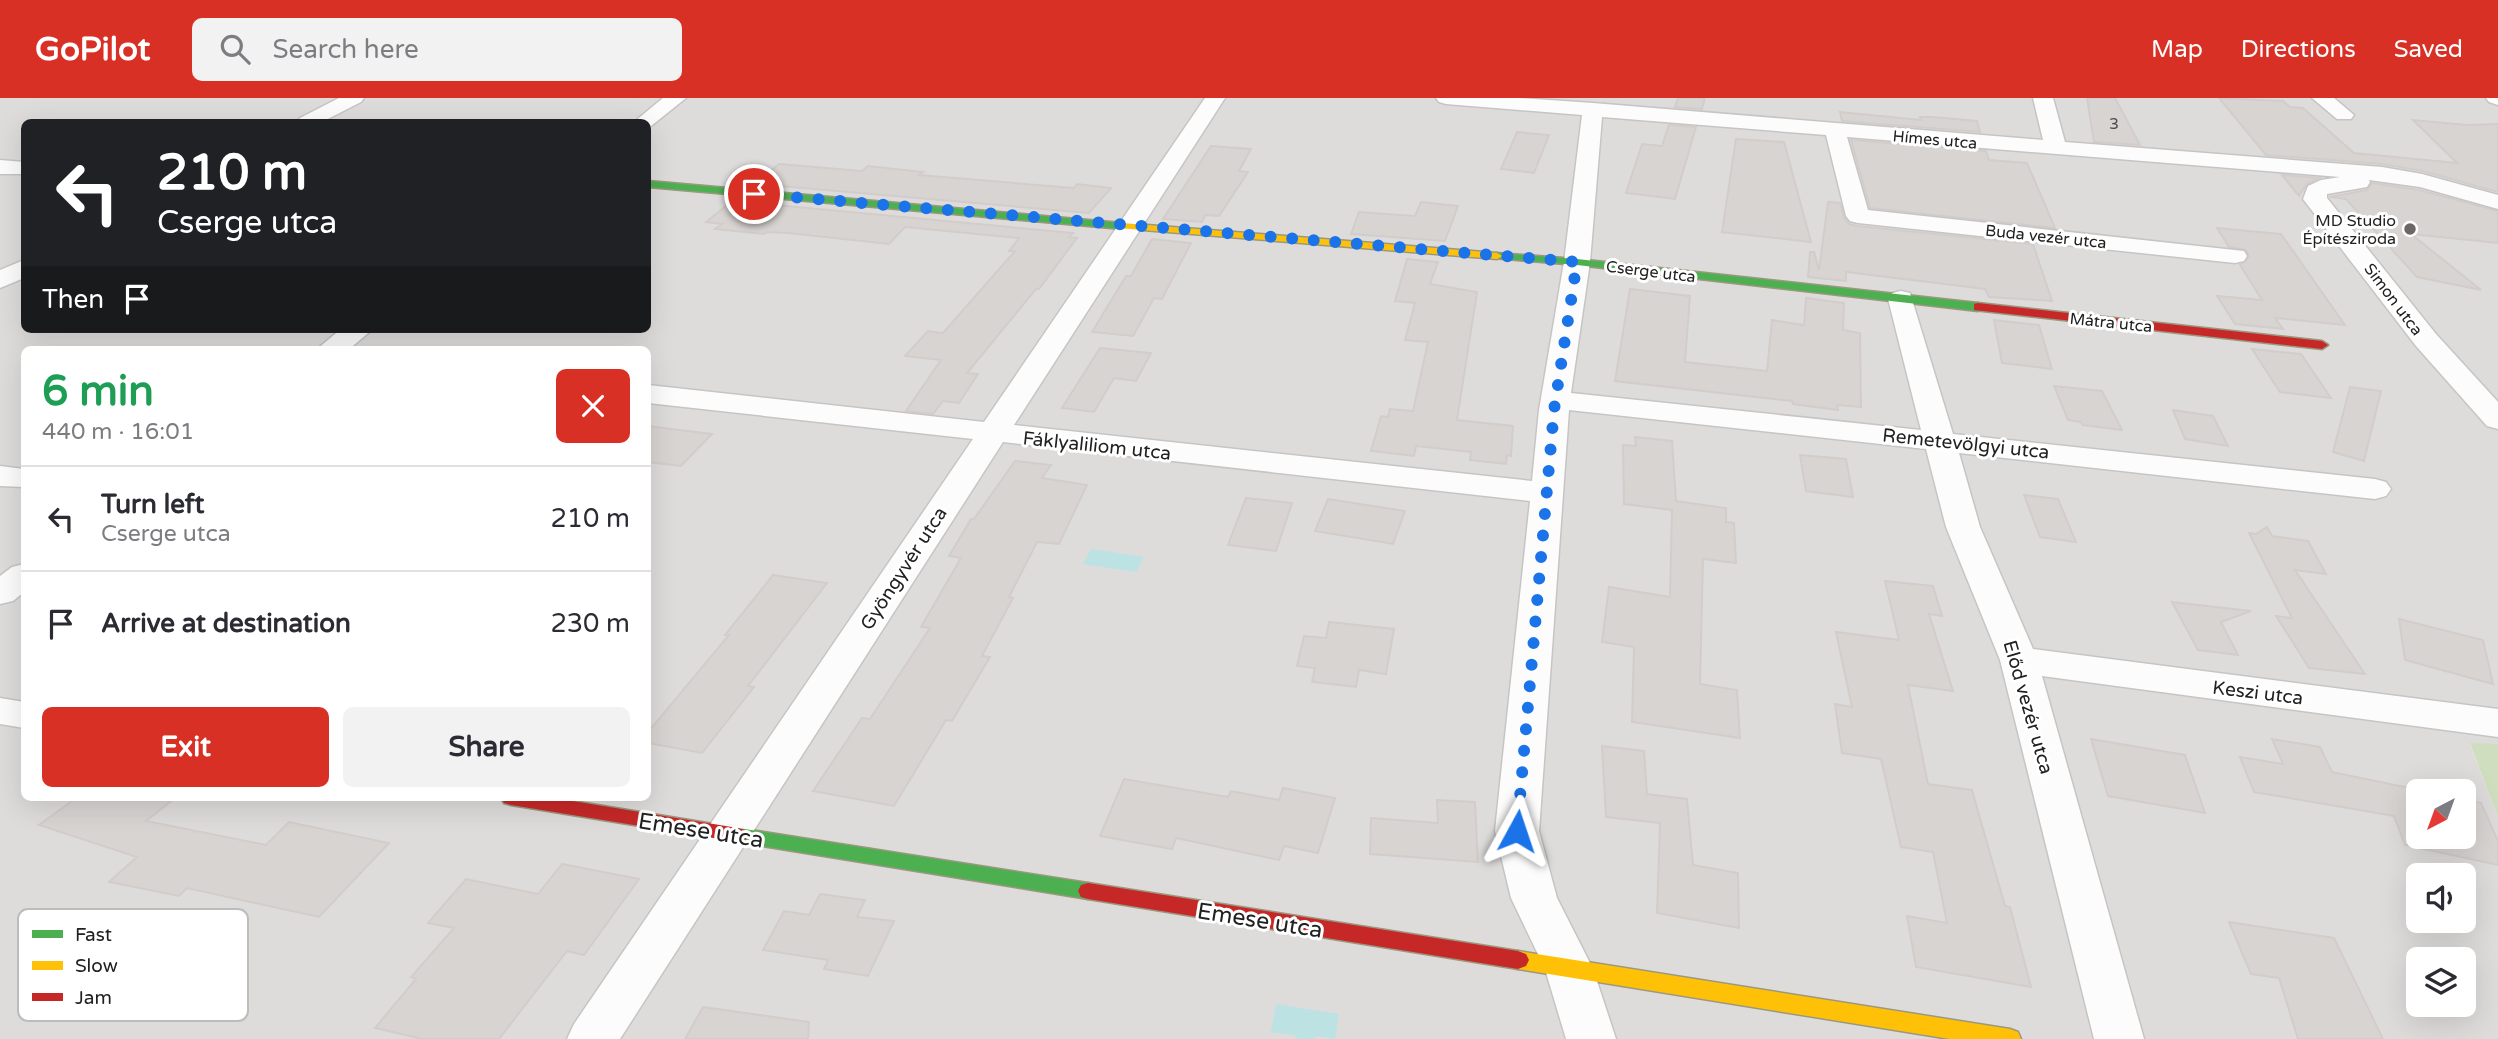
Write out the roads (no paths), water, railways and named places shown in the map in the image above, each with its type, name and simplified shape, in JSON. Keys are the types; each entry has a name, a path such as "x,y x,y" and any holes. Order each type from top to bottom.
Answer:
{"street":[{"path":"313,119 354,98"},
{"path":"647,119 676,98"},
{"name":"Gyöngyvér utca","path":"592,1039 1215,98"},
{"name":"Hímes utca","path":"1446,98 2056,149 2298,166 2382,174 2422,181"},
{"path":"1751,122 1761,98"},
{"path":"2043,98 2056,149"},
{"path":"2322,98 2344,115"},
{"path":"1591,1039 1569,969 1534,898 1517,831 1556,400 1577,262 1593,109"},
{"name":"Buda vezér utca","path":"1835,130 1858,216 2235,256"},
{"path":"0,167 21,168"},
{"path":"2422,181 2498,202"},
{"name":"Simon utca","path":"2422,181 2329,185 2316,191 2315,199 2426,340 2498,420"},
{"name":"Cserge utca","path":"651,184 1128,227 1577,262 1901,299"},
{"path":"0,280 21,270"},
{"name":"Mátra utca","path":"1901,299 2322,345"},
{"name":"Előd vezér utca","path":"1901,299 1963,527 2019,660 2119,1039"},
{"path":"336,346 353,333"},
{"name":"Fáklyaliliom utca","path":"651,394 991,434 1548,493"},
{"name":"Remetevölgyi utca","path":"1556,400 2375,489"},
{"path":"0,476 21,478"},
{"path":"0,593 21,577"},
{"name":"Keszi utca","path":"2019,660 2498,723"},
{"path":"0,711 21,714"},
{"name":"Emese utca","path":"530,801 2010,1039"}],"water":[{"path":"1091,549 1144,557 1136,572 1083,564"},
{"path":"1276,1004 1339,1014 1335,1039 1317,1036 1314,1039 1297,1039 1295,1035 1271,1032"}],"place":[{"name":"MD Studio Építésziroda","path":"2410,229"}]}
